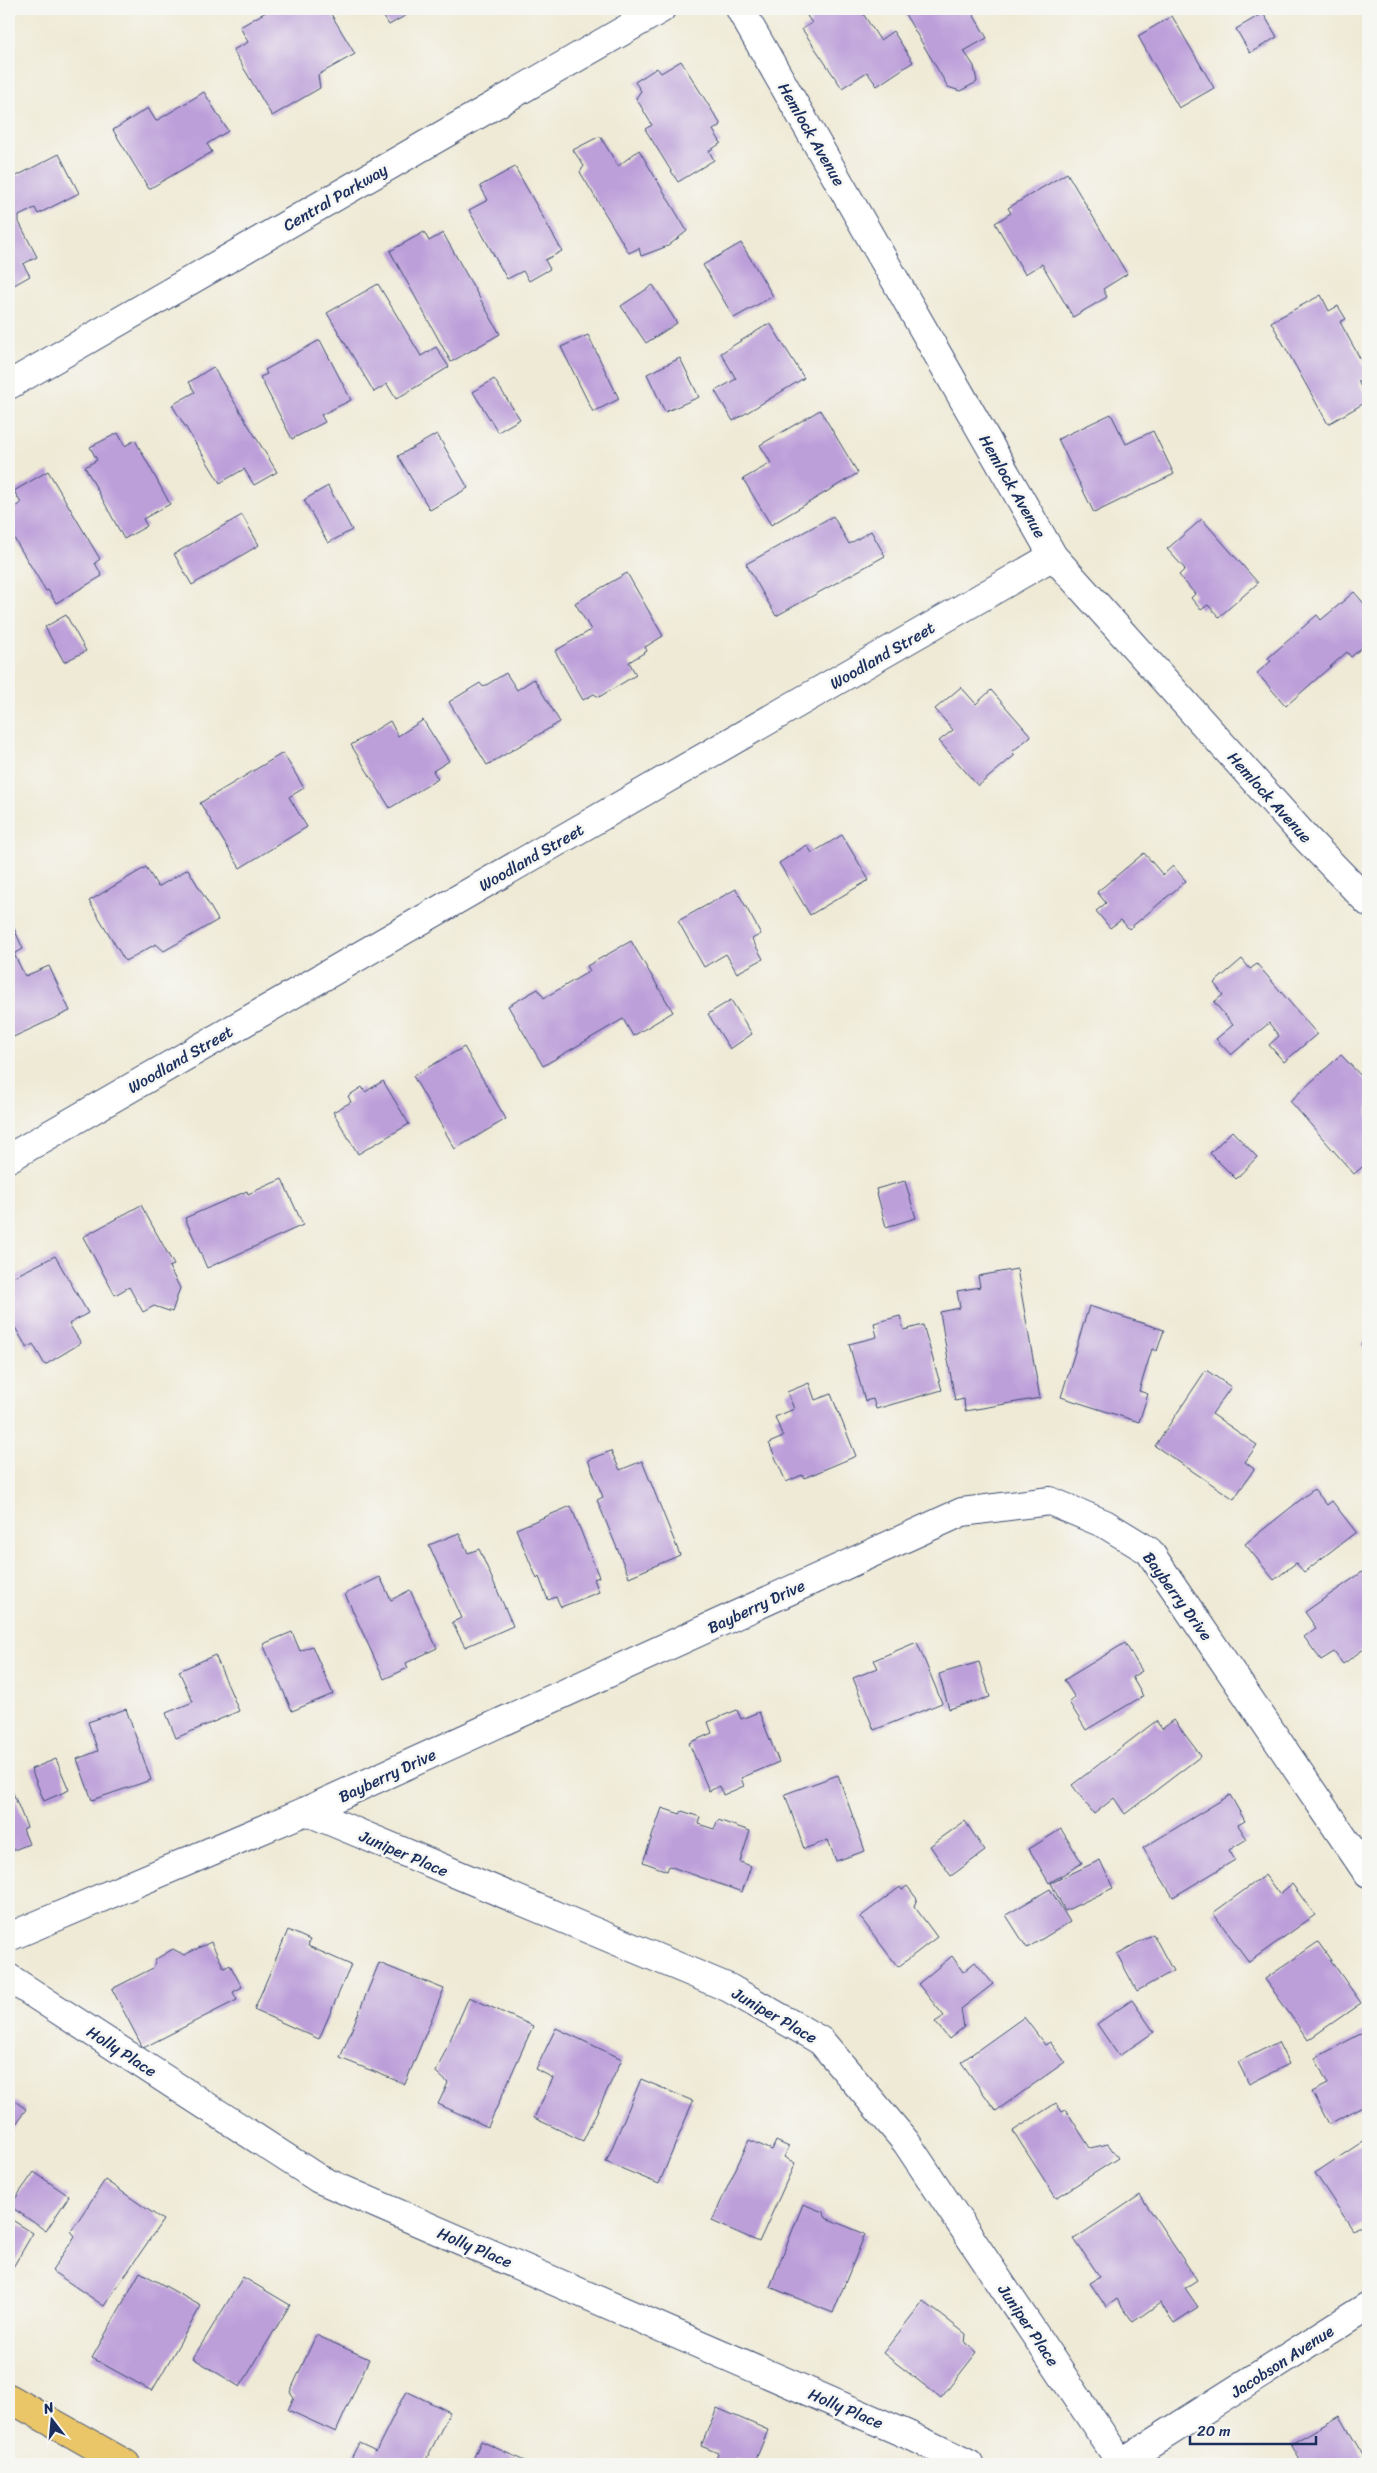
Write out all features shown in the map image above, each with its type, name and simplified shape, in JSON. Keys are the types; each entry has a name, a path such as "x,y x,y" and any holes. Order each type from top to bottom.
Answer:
{"main road":[{"path":"9,2398 126,2464"}],"street":[{"name":"Central Parkway","path":"9,386 661,9"},
{"name":"Hemlock Avenue","path":"740,9 1053,556 1307,839 1368,902"},
{"name":"Woodland Street","path":"9,1158 1053,556"},
{"name":"Bayberry Drive","path":"9,1937 306,1812 962,1512 1050,1501 1105,1524 1149,1551 1368,1874"},
{"name":"Juniper Place","path":"306,1812 729,1988 821,2041 906,2142 1120,2464"},
{"name":"Holly Place","path":"9,1978 320,2179 913,2437 969,2464"},
{"name":"Jacobson Avenue","path":"1120,2464 1368,2306"}],"building":[{"path":"271,9 328,9 355,54 318,75 320,88 272,116 233,50 248,42 240,27"},
{"path":"379,9 417,9 389,25"},
{"path":"818,9 860,9 880,40 893,31 913,62 877,86 867,72 842,88 802,29 812,23 807,16"},
{"path":"902,9 970,9 987,38 964,51 974,66 977,82 960,91 948,87"},
{"path":"1263,13 1277,37 1250,53 1236,29"},
{"path":"1172,16 1214,88 1179,108 1138,36"},
{"path":"681,61 721,125 713,130 721,143 709,151 714,160 678,182 645,129 652,125 636,98 641,91 635,82 657,68 661,73"},
{"path":"204,92 228,131 207,144 212,152 149,189 113,130 148,108 156,121"},
{"path":"600,136 618,166 639,150 687,231 668,246 641,256 639,248 629,253 580,172 584,166 573,150"},
{"path":"59,154 79,193 38,214 35,208 19,216 19,222 37,257 23,264 30,276 9,288 9,180"},
{"path":"515,167 562,251 545,260 550,269 529,281 523,271 507,279 469,210 488,200 480,186"},
{"path":"1067,173 1127,274 1103,289 1107,297 1073,317 1042,264 1025,274 995,223 1011,213 1008,208"},
{"path":"424,232 429,241 443,233 500,334 451,362 390,251"},
{"path":"741,243 773,296 734,318 703,265"},
{"path":"378,284 421,356 436,347 449,367 396,399 387,384 374,392 327,313"},
{"path":"653,285 677,323 646,343 621,306"},
{"path":"1321,295 1329,311 1338,306 1346,319 1340,322 1368,373 1368,375 1358,381 1368,401 1328,424 1271,322"},
{"path":"770,323 804,378 733,421 715,391 736,379 721,353"},
{"path":"588,335 619,399 593,412 561,347"},
{"path":"320,340 351,400 321,415 325,422 292,439 260,377 267,374 265,370"},
{"path":"680,358 699,397 665,412 647,374"},
{"path":"213,367 277,472 254,485 244,469 220,483 172,405 195,392 189,382"},
{"path":"494,379 520,419 498,432 473,392"},
{"path":"820,410 858,473 771,525 743,479 771,463 760,445"},
{"path":"1111,414 1126,444 1153,431 1174,474 1094,513 1058,439"},
{"path":"118,433 125,446 135,440 170,504 143,519 147,526 124,539 85,467 97,460 90,447"},
{"path":"437,434 468,488 430,510 398,456"},
{"path":"48,471 100,559 95,563 102,576 56,603 48,590 46,591 9,530 9,511 21,503 14,491"},
{"path":"328,486 352,530 328,543 304,500"},
{"path":"242,515 259,545 192,585 174,554"},
{"path":"833,516 849,544 871,531 885,556 776,616 746,564"},
{"path":"1202,519 1258,583 1219,617 1208,605 1201,610 1191,598 1195,594 1179,575 1185,569 1167,549"},
{"path":"627,573 663,636 645,647 647,651 629,662 636,675 599,697 594,694 583,700 555,651 591,630 575,603"},
{"path":"1354,592 1368,608 1368,642 1351,657 1347,652 1286,706 1257,673 1271,661 1268,658 1317,615 1321,620"},
{"path":"66,615 86,651 64,662 45,627"},
{"path":"506,673 517,690 534,679 560,722 487,765 449,702 480,683 483,687"},
{"path":"961,687 976,704 991,690 1031,736 1012,752 1015,755 978,786 939,741 953,730 935,709"},
{"path":"423,720 449,761 433,771 438,779 390,808 351,745 390,721 398,736"},
{"path":"283,753 304,788 289,797 307,827 240,868 200,803"},
{"path":"842,835 869,880 810,915 779,863 807,845 812,853"},
{"path":"1144,853 1163,875 1173,866 1186,881 1129,929 1121,920 1110,928 1096,911 1106,903 1097,892"},
{"path":"146,867 158,887 188,869 218,920 164,951 156,944 125,961 89,901"},
{"path":"736,889 761,934 752,939 763,959 737,973 726,954 704,967 678,921"},
{"path":"12,924 23,949 14,954 25,976 49,966 70,1011 9,1039 9,926"},
{"path":"631,941 673,1012 633,1036 623,1019 543,1066 508,1006 538,989 544,998 590,971 587,966"},
{"path":"1242,959 1250,969 1257,964 1317,1034 1284,1062 1269,1045 1279,1036 1269,1023 1231,1055 1216,1039 1233,1025 1214,1002 1223,995 1214,983"},
{"path":"731,1000 752,1034 730,1049 708,1014"},
{"path":"464,1047 506,1119 455,1149 413,1076"},
{"path":"1341,1055 1368,1083 1368,1162 1354,1174 1290,1101"},
{"path":"383,1081 409,1124 358,1154 333,1112 351,1102 348,1096 362,1087 365,1092"},
{"path":"1232,1131 1257,1157 1236,1179 1210,1153"},
{"path":"282,1179 303,1225 207,1268 185,1218 247,1191 248,1194"},
{"path":"905,1181 916,1218 886,1227 876,1189"},
{"path":"141,1205 174,1265 169,1267 180,1288 172,1312 154,1306 143,1312 129,1287 115,1295 83,1237"},
{"path":"55,1256 88,1313 69,1324 81,1343 45,1365 33,1344 27,1348 9,1317 9,1279"},
{"path":"1017,1269 1040,1398 965,1411 964,1399 955,1401 940,1312 960,1308 957,1291 980,1287 978,1276"},
{"path":"1089,1306 1164,1330 1157,1351 1152,1349 1139,1391 1148,1394 1139,1422 1061,1397"},
{"path":"900,1316 904,1330 923,1325 942,1390 876,1409 873,1399 865,1401 849,1344 877,1337 874,1323"},
{"path":"1368,1337 1368,1352 1361,1344"},
{"path":"1206,1370 1231,1387 1212,1414 1257,1445 1245,1462 1254,1469 1234,1499 1155,1446"},
{"path":"809,1383 815,1400 831,1394 856,1456 804,1478 802,1475 786,1482 769,1443 783,1437 775,1417 794,1409 787,1392"},
{"path":"611,1451 620,1470 642,1461 680,1555 629,1577 597,1500 603,1497 588,1460"},
{"path":"1314,1489 1327,1505 1332,1501 1356,1532 1304,1572 1296,1563 1274,1580 1245,1544"},
{"path":"571,1506 599,1577 594,1579 599,1592 561,1607 556,1597 548,1600 516,1529"},
{"path":"459,1533 468,1553 479,1549 513,1626 465,1647 452,1622 462,1618 429,1545"},
{"path":"1368,1568 1368,1646 1343,1664 1334,1652 1321,1660 1304,1637 1316,1628 1305,1612"},
{"path":"380,1577 391,1600 410,1590 437,1648 406,1663 408,1668 384,1679 345,1594"},
{"path":"292,1632 300,1651 312,1646 333,1694 292,1711 263,1644"},
{"path":"917,1642 942,1703 874,1730 853,1678 878,1668 874,1660"},
{"path":"1125,1643 1142,1671 1132,1677 1143,1696 1086,1730 1069,1702 1075,1698 1064,1680"},
{"path":"215,1655 239,1711 176,1738 166,1713 193,1702 179,1671"},
{"path":"979,1662 990,1697 949,1709 939,1674"},
{"path":"126,1709 151,1780 92,1800 77,1759 98,1751 88,1722"},
{"path":"737,1710 741,1719 759,1712 779,1762 741,1778 744,1786 723,1795 720,1786 709,1791 689,1743 712,1733 708,1722"},
{"path":"1174,1720 1201,1756 1125,1814 1114,1798 1094,1814 1072,1785 1156,1721 1162,1729"},
{"path":"56,1759 69,1790 44,1801 31,1769"},
{"path":"838,1775 865,1851 836,1861 828,1840 804,1849 785,1794"},
{"path":"9,1783 27,1827 23,1829 29,1844 9,1852"},
{"path":"1230,1795 1245,1821 1238,1825 1247,1839 1229,1850 1235,1860 1173,1897 1143,1848"},
{"path":"662,1808 680,1814 682,1811 700,1817 698,1824 714,1829 718,1820 750,1831 740,1862 751,1866 742,1892 669,1866 667,1871 643,1862"},
{"path":"965,1821 985,1851 951,1876 930,1846"},
{"path":"1061,1829 1082,1863 1049,1883 1029,1849"},
{"path":"1100,1860 1113,1888 1065,1911 1051,1883"},
{"path":"1265,1875 1279,1894 1292,1884 1315,1915 1249,1962 1213,1913"},
{"path":"907,1886 917,1899 914,1906 937,1937 898,1967 860,1917 900,1887 902,1890"},
{"path":"1050,1889 1070,1922 1027,1948 1006,1915"},
{"path":"288,1930 310,1940 308,1946 351,1965 319,2039 254,2010"},
{"path":"1153,1934 1173,1971 1137,1991 1117,1954"},
{"path":"211,1942 224,1968 230,1965 242,1987 233,1992 237,2000 143,2048 112,1989 153,1968 156,1959 173,1949 184,1955"},
{"path":"1318,1942 1361,2003 1308,2040 1265,1979"},
{"path":"952,1956 963,1972 975,1962 993,1984 961,2009 964,2027 949,2039 935,2022 944,2016 918,1984"},
{"path":"379,1963 444,1989 405,2084 340,2058"},
{"path":"469,1997 533,2026 488,2127 438,2104 448,2083 436,2072"},
{"path":"1132,2000 1154,2032 1119,2056 1097,2024"},
{"path":"1024,2017 1045,2045 1050,2042 1065,2062 996,2111 961,2062"},
{"path":"556,2028 622,2059 583,2141 534,2118 553,2078 536,2069"},
{"path":"1368,2030 1368,2103 1329,2124 1312,2092 1328,2084 1315,2058"},
{"path":"1278,2042 1289,2064 1249,2084 1238,2062"},
{"path":"641,2079 693,2101 659,2184 606,2162"},
{"path":"9,2097 26,2109 9,2135"},
{"path":"1056,2103 1062,2112 1066,2110 1090,2148 1108,2144 1118,2158 1056,2198 1013,2131"},
{"path":"1368,2138 1368,2220 1353,2230 1315,2173"},
{"path":"749,2140 772,2150 776,2141 789,2147 784,2157 795,2163 759,2242 712,2221"},
{"path":"34,2172 69,2196 46,2231 10,2206"},
{"path":"105,2180 163,2220 104,2306 52,2271 75,2236 71,2231"},
{"path":"1140,2195 1197,2280 1185,2288 1198,2307 1174,2323 1160,2303 1133,2322 1117,2299 1106,2307 1090,2283 1100,2277 1074,2239"},
{"path":"803,2204 823,2212 826,2218 865,2234 833,2313 770,2287"},
{"path":"9,2218 33,2233 9,2274"},
{"path":"140,2272 201,2306 152,2391 92,2358"},
{"path":"243,2277 290,2305 240,2387 193,2358"},
{"path":"923,2301 966,2334 965,2343 977,2352 941,2398 883,2353"},
{"path":"316,2335 369,2359 336,2432 288,2410 294,2397 290,2392"},
{"path":"406,2391 450,2412 424,2464 348,2464 359,2443 376,2451"},
{"path":"717,2408 768,2430 754,2464 736,2459 733,2464 719,2464 714,2462 718,2453 701,2446"},
{"path":"1340,2416 1368,2464 1302,2464 1291,2444"},
{"path":"481,2441 531,2464 471,2464"}]}
